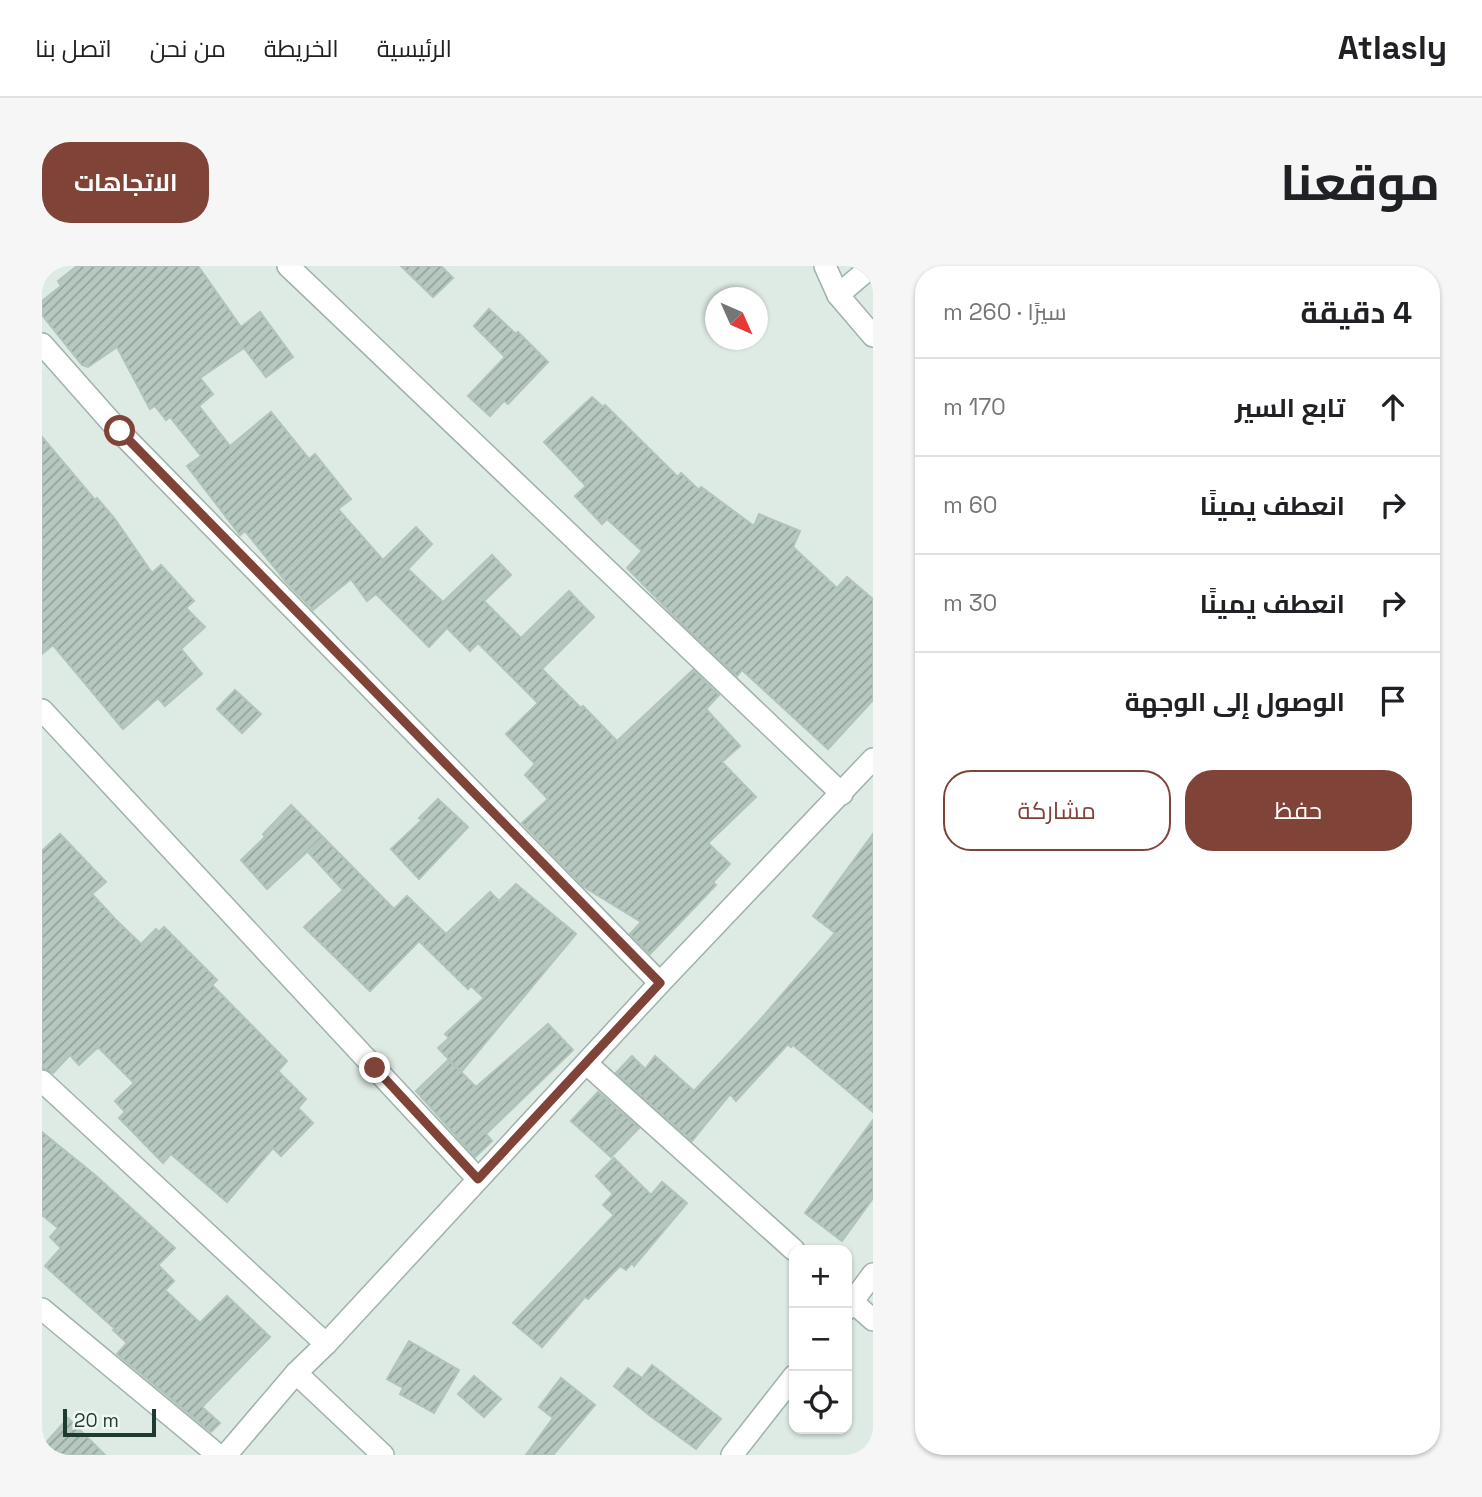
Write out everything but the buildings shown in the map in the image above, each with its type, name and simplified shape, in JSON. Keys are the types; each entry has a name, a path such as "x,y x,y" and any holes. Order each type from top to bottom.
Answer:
{"street":[{"path":"288,266 842,794"},
{"path":"825,266 838,295 873,336"},
{"path":"838,295 872,266"},
{"path":"42,344 148,460 660,983"},
{"path":"42,710 478,1179"},
{"path":"226,1455 296,1373 873,759"},
{"path":"587,1065 789,1246"},
{"path":"42,1081 326,1344"},
{"path":"852,1299 873,1274"},
{"path":"852,1305 873,1320"},
{"path":"42,1309 219,1455"},
{"path":"296,1373 383,1455"},
{"path":"732,1455 789,1382"}],"route":[{"path":"120,431 660,983 587,1065 478,1179 375,1068"}]}
